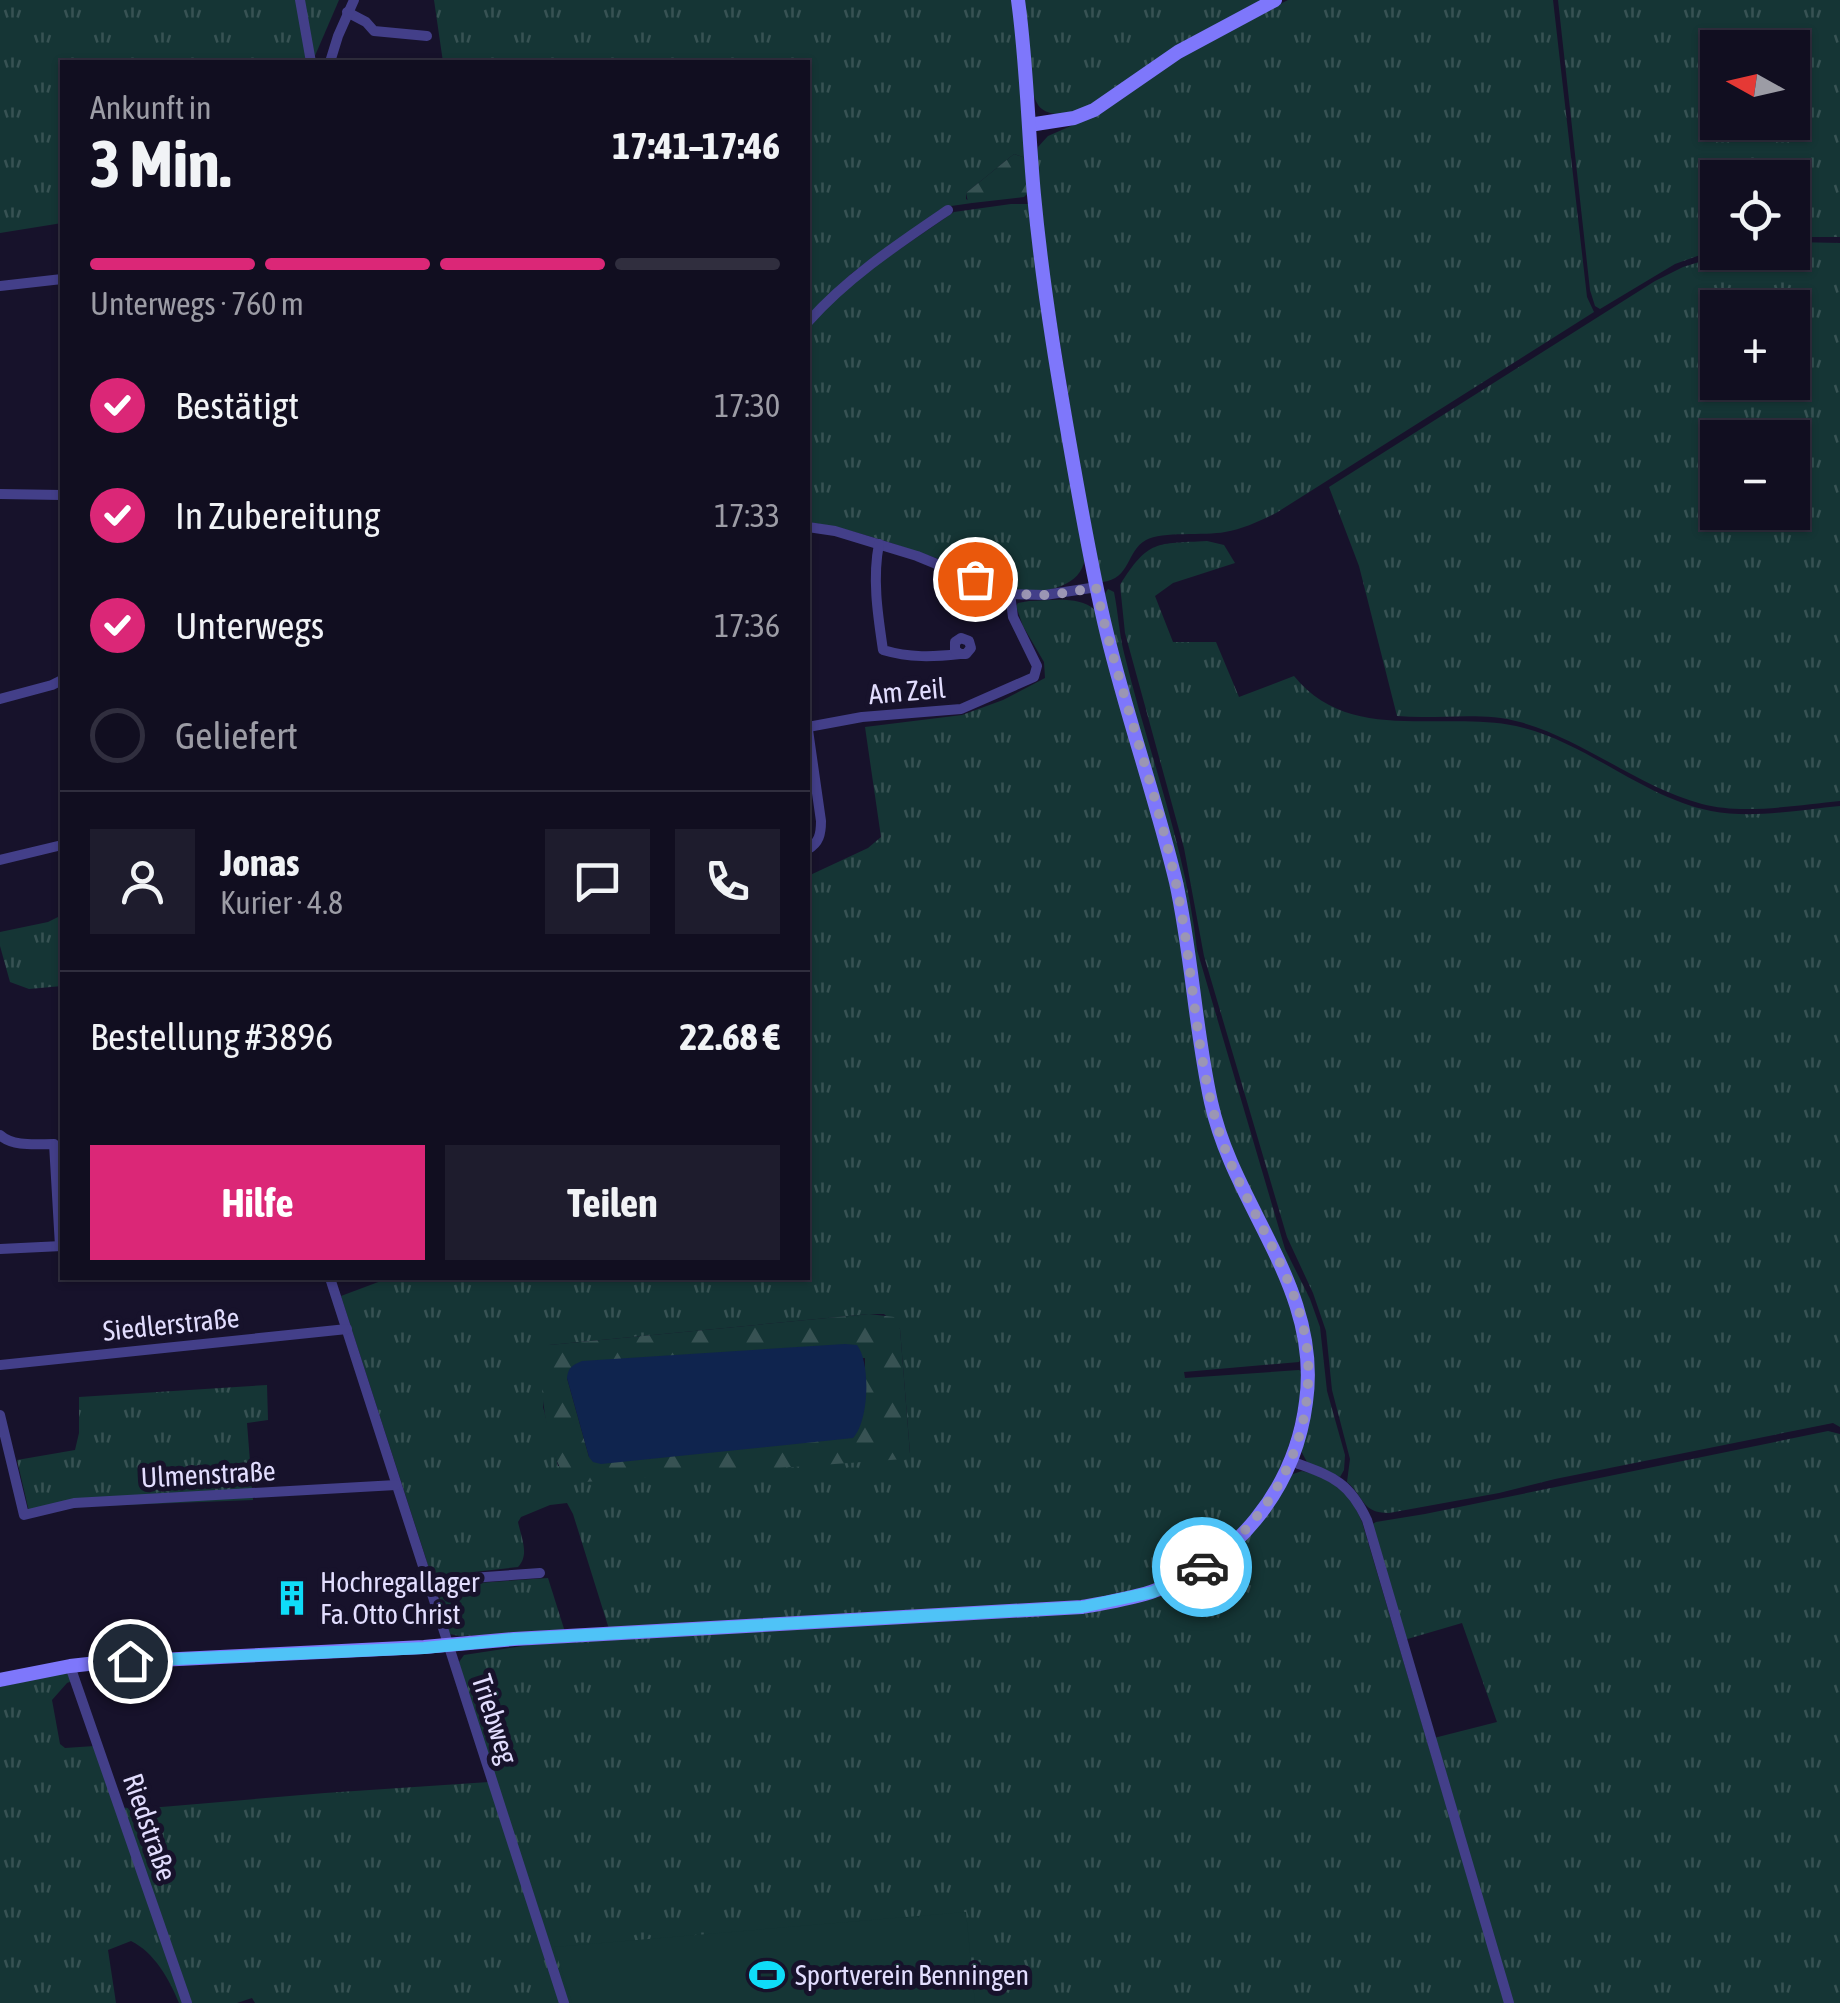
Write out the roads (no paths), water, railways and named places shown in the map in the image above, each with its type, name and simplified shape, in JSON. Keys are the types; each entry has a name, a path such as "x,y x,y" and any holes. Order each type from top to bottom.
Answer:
{"street":[{"path":"300,0 311,60"},
{"path":"331,60 354,0"},
{"path":"0,1680 70,1666 1082,1607 1123,1600 1176,1582 1226,1551 1269,1503 1290,1461 1306,1408 1308,1384 1302,1318 1284,1268 1232,1166 1215,1118 1168,848 1096,587 1034,198 1018,0"},
{"path":"1029,125 1084,114 1188,46 1275,0"},
{"path":"347,12 374,31 428,36"},
{"path":"810,320 854,277 948,210"},
{"path":"0,286 60,279"},
{"path":"0,494 60,496"},
{"path":"810,526 943,565 1010,594 1045,596 1096,587"},
{"path":"878,544 877,613 884,650 904,656 960,654"},
{"name":"Am Zeil","path":"810,728 961,708 1034,678 1037,666 1013,617 1010,594"},
{"path":"0,699 60,681"},
{"path":"810,742 821,821 820,834 810,848"},
{"path":"0,860 60,845"},
{"path":"0,1134 12,1142 58,1144 60,1195"},
{"path":"0,1249 60,1246"},
{"name":"Triebweg","path":"331,1280 564,2003"},
{"name":"Siedlerstraße","path":"0,1365 346,1329"},
{"name":"Ulmenstraße","path":"0,1415 24,1515 74,1503 396,1485"},
{"path":"1290,1461 1340,1482 1367,1520 1509,2003"},
{"path":"429,1581 540,1573"},
{"name":"Riedstraße","path":"70,1666 187,2003"}],"water":[{"path":"857,1345 865,1365 865,1406 853,1438 601,1464 589,1457 567,1378 571,1367 582,1361"}],"place":[{"name":"Hochregallager Fa. Otto Christ","path":"292,1598"},
{"name":"Sportverein Benningen","path":"767,1975"}]}
